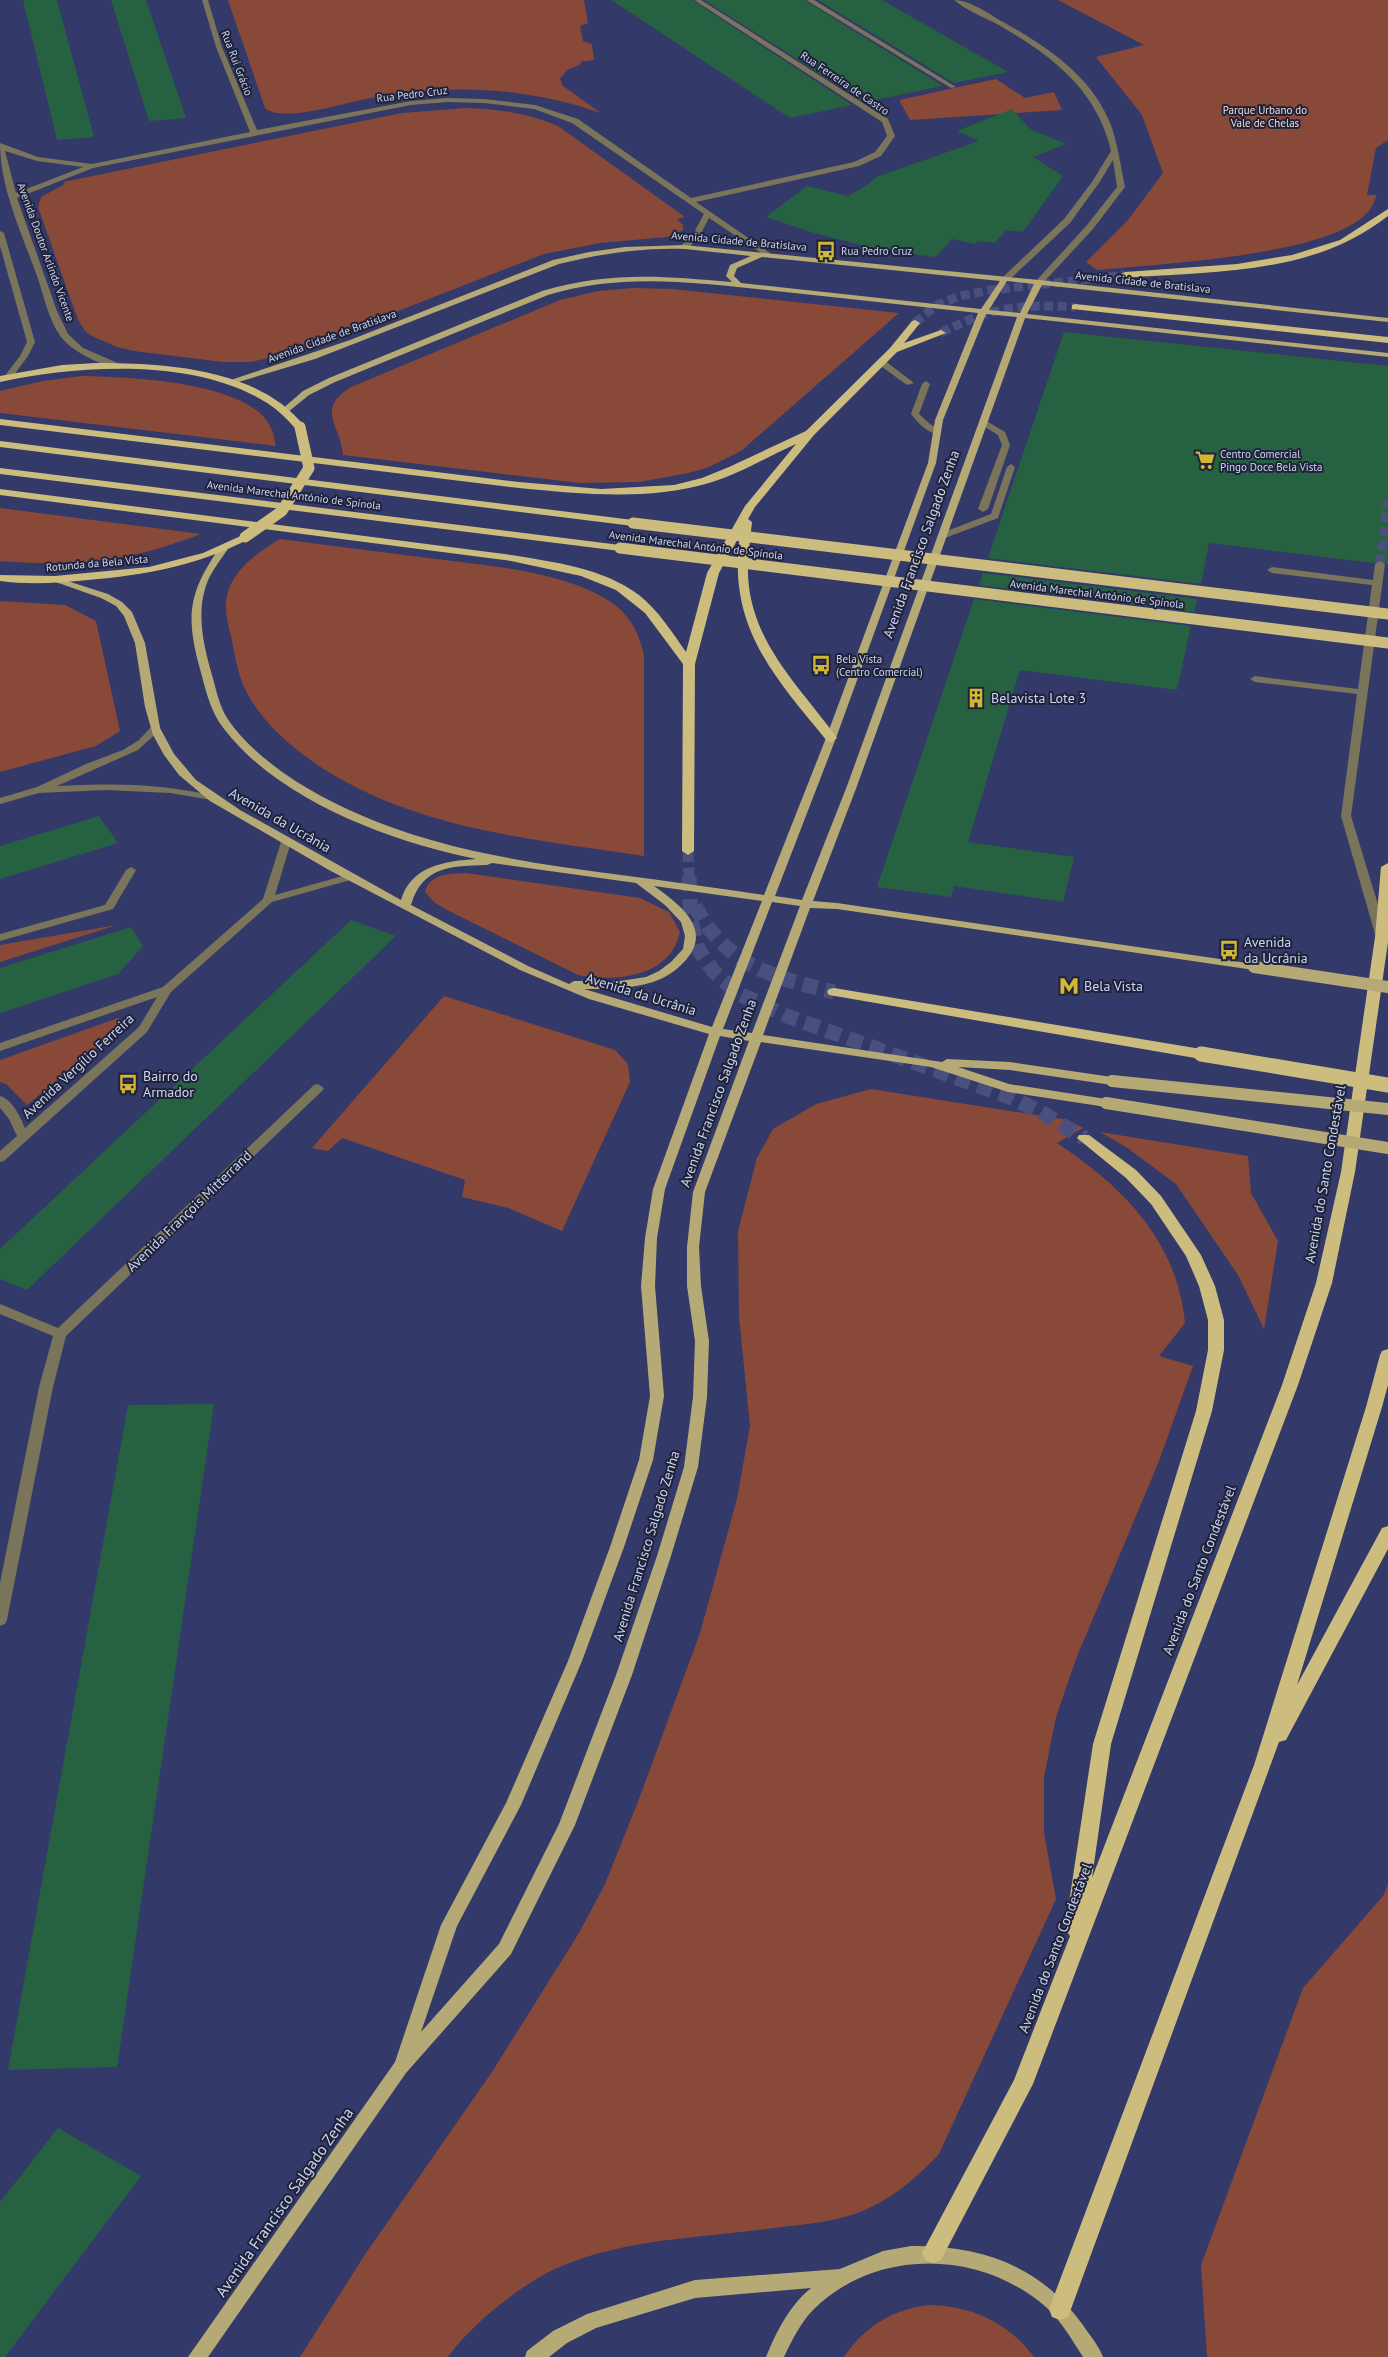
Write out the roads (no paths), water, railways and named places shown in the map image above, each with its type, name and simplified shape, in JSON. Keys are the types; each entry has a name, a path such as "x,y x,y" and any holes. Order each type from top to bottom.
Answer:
{"highway":[{"path":"1125,275 1243,265 1312,254 1350,238 1388,212"},
{"path":"1076,307 1388,340"},
{"path":"1116,312 1256,317 1388,330"},
{"path":"688,851 689,664 706,594 714,573 750,506 810,433 894,350 915,323"},
{"path":"894,350 941,333"},
{"name":"Rotunda da Bela Vista","path":"0,578 55,580 143,573 182,564 223,549 245,537 282,511 309,468 300,427 285,410 260,394 229,382 187,372 140,366 57,369 4,378"},
{"path":"0,422 510,484 601,492 674,488 706,480 810,433"},
{"name":"Avenida Marechal António de Spínola","path":"0,444 1388,614"},
{"name":"Avenida Marechal António de Spínola","path":"0,471 1388,643"},
{"path":"0,492 511,558 570,568 603,580 634,598 649,610 689,664"},
{"path":"750,506 741,558 744,599 749,617 757,639 769,658 831,738"},
{"name":"Avenida do Santo Condestável","path":"933,2253 1023,2084 1290,1385 1324,1283 1348,1172 1382,937 1388,867"},
{"path":"834,992 1388,1085"},
{"path":"1071,1958 1102,1744 1204,1411 1216,1350 1216,1320 1207,1286 1193,1255 1156,1200 1131,1174 1084,1138"},
{"path":"1060,2309 1263,1765 1374,1407 1388,1355"},
{"path":"1263,1765 1388,1533"}],"main road":[{"name":"Avenida Cidade de Bratislava","path":"229,382 267,372 332,350 556,262 589,254 624,249 684,247 1039,282 1388,320"},
{"path":"739,286 730,276 733,266 747,259 767,255"},
{"path":"285,410 306,393 332,380 559,288 591,281 632,278 670,279 739,286 1388,355"},
{"name":"Avenida Francisco Salgado Zenha","path":"400,2068 449,1925 513,1805 575,1661 617,1547 646,1460 657,1396 648,1286 651,1238 659,1189 716,1032 831,738 932,463 939,420 983,312 1005,279"},
{"name":"Avenida Francisco Salgado Zenha","path":"198,2357 400,2068 505,1949 567,1825 624,1676 664,1556 690,1467 700,1397 702,1341 694,1286 693,1247 699,1192 852,786 1022,316 1039,282"},
{"path":"223,549 202,584 195,619 201,655 214,702 224,720 236,737 274,772 299,788 332,805 406,835 465,853 505,862 768,899 837,906 1388,986"},
{"name":"Avenida da Ucrânia","path":"55,580 111,600 118,604 132,619 138,635 156,728 168,753 184,774 214,799 350,877 524,968 562,985 625,1007 716,1032 932,1063 1008,1088 1388,1148"},
{"path":"405,906 410,887 416,880 433,869 461,864 505,862"},
{"path":"562,985 600,986 644,981 658,977 671,969 688,951 692,935 684,919 638,880"},
{"path":"932,1063 1010,1066 1112,1081 1388,1109"},
{"path":"775,2357 784,2334 808,2303 839,2278 884,2258 933,2253 979,2261 1022,2280 1060,2309 1094,2357"},
{"path":"534,2357 560,2337 593,2320 694,2289 839,2278"}],"street":[{"name":"Rua Rui Grácio","path":"205,0 219,47 254,132"},
{"name":"Rua Ferreira de Castro","path":"689,201 856,164 878,154 891,136 885,121 697,0"},
{"path":"809,0 953,87"},
{"path":"957,0 1040,48 1074,75 1088,91 1105,120 1114,151 1121,187 1090,226 1039,282"},
{"name":"Rua Pedro Cruz","path":"12,197 92,166 254,132 430,101 484,101 519,104 550,111 576,121 767,255"},
{"name":"Rua Pedro Cruz","path":"0,146 37,159 92,166"},
{"name":"Avenida Doutor Arlindo Vicente","path":"0,146 12,197 53,311 64,335 80,350 117,366"},
{"path":"1005,279 1067,221 1095,183 1114,151"},
{"path":"684,247 696,235 708,215"},
{"path":"0,233 31,342 24,356 4,378"},
{"path":"881,362 910,383"},
{"path":"926,384 915,414 927,426 938,432"},
{"path":"983,422 1002,434 1006,445 983,509"},
{"path":"942,536 995,516 1011,467"},
{"path":"1380,564 1346,816 1382,937"},
{"path":"1272,570 1377,583"},
{"path":"1255,679 1362,692"},
{"path":"0,801 39,790 138,747 156,728"},
{"path":"39,790 149,787 189,792 214,799"},
{"path":"268,900 286,842"},
{"path":"0,938 110,907 131,870"},
{"name":"Avenida Vergílio Ferreira","path":"0,1158 143,1029 167,990 268,900 350,877"},
{"name":"Avenida Vergílio Ferreira","path":"0,1047 167,990"},
{"name":"Avenida François Mitterrand","path":"60,1334 318,1088"},
{"name":"Avenida Vergílio Ferreira","path":"0,1100 15,1118 23,1137"},
{"path":"0,1309 60,1334 46,1387 0,1620"}],"tunnel":[{"path":"915,323 935,306 960,296 991,290 1125,275"},
{"path":"941,333 975,318 1006,309 1037,306 1075,307"},
{"path":"1380,564 1388,498"},
{"path":"688,851 689,877"},
{"path":"689,876 691,920 698,949 714,972 739,994 787,1016 1012,1098 1041,1112 1084,1138"},
{"path":"695,906 721,943 753,966 791,981 834,992"}],"place":[{"name":"Rua Pedro Cruz","path":"826,251"},
{"name":"Centro Comercial Pingo Doce Bela Vista","path":"1205,460"},
{"name":"Bela Vista (Centro Comercial)","path":"821,665"},
{"name":"Belavista Lote 3","path":"976,698"},
{"name":"Avenida da Ucrânia","path":"1229,950"},
{"name":"Bela Vista","path":"1069,986"},
{"name":"Bairro do Armador","path":"128,1084"}],"park label":[{"name":"Parque Urbano do Vale de Chelas","path":"1265,116"}]}
